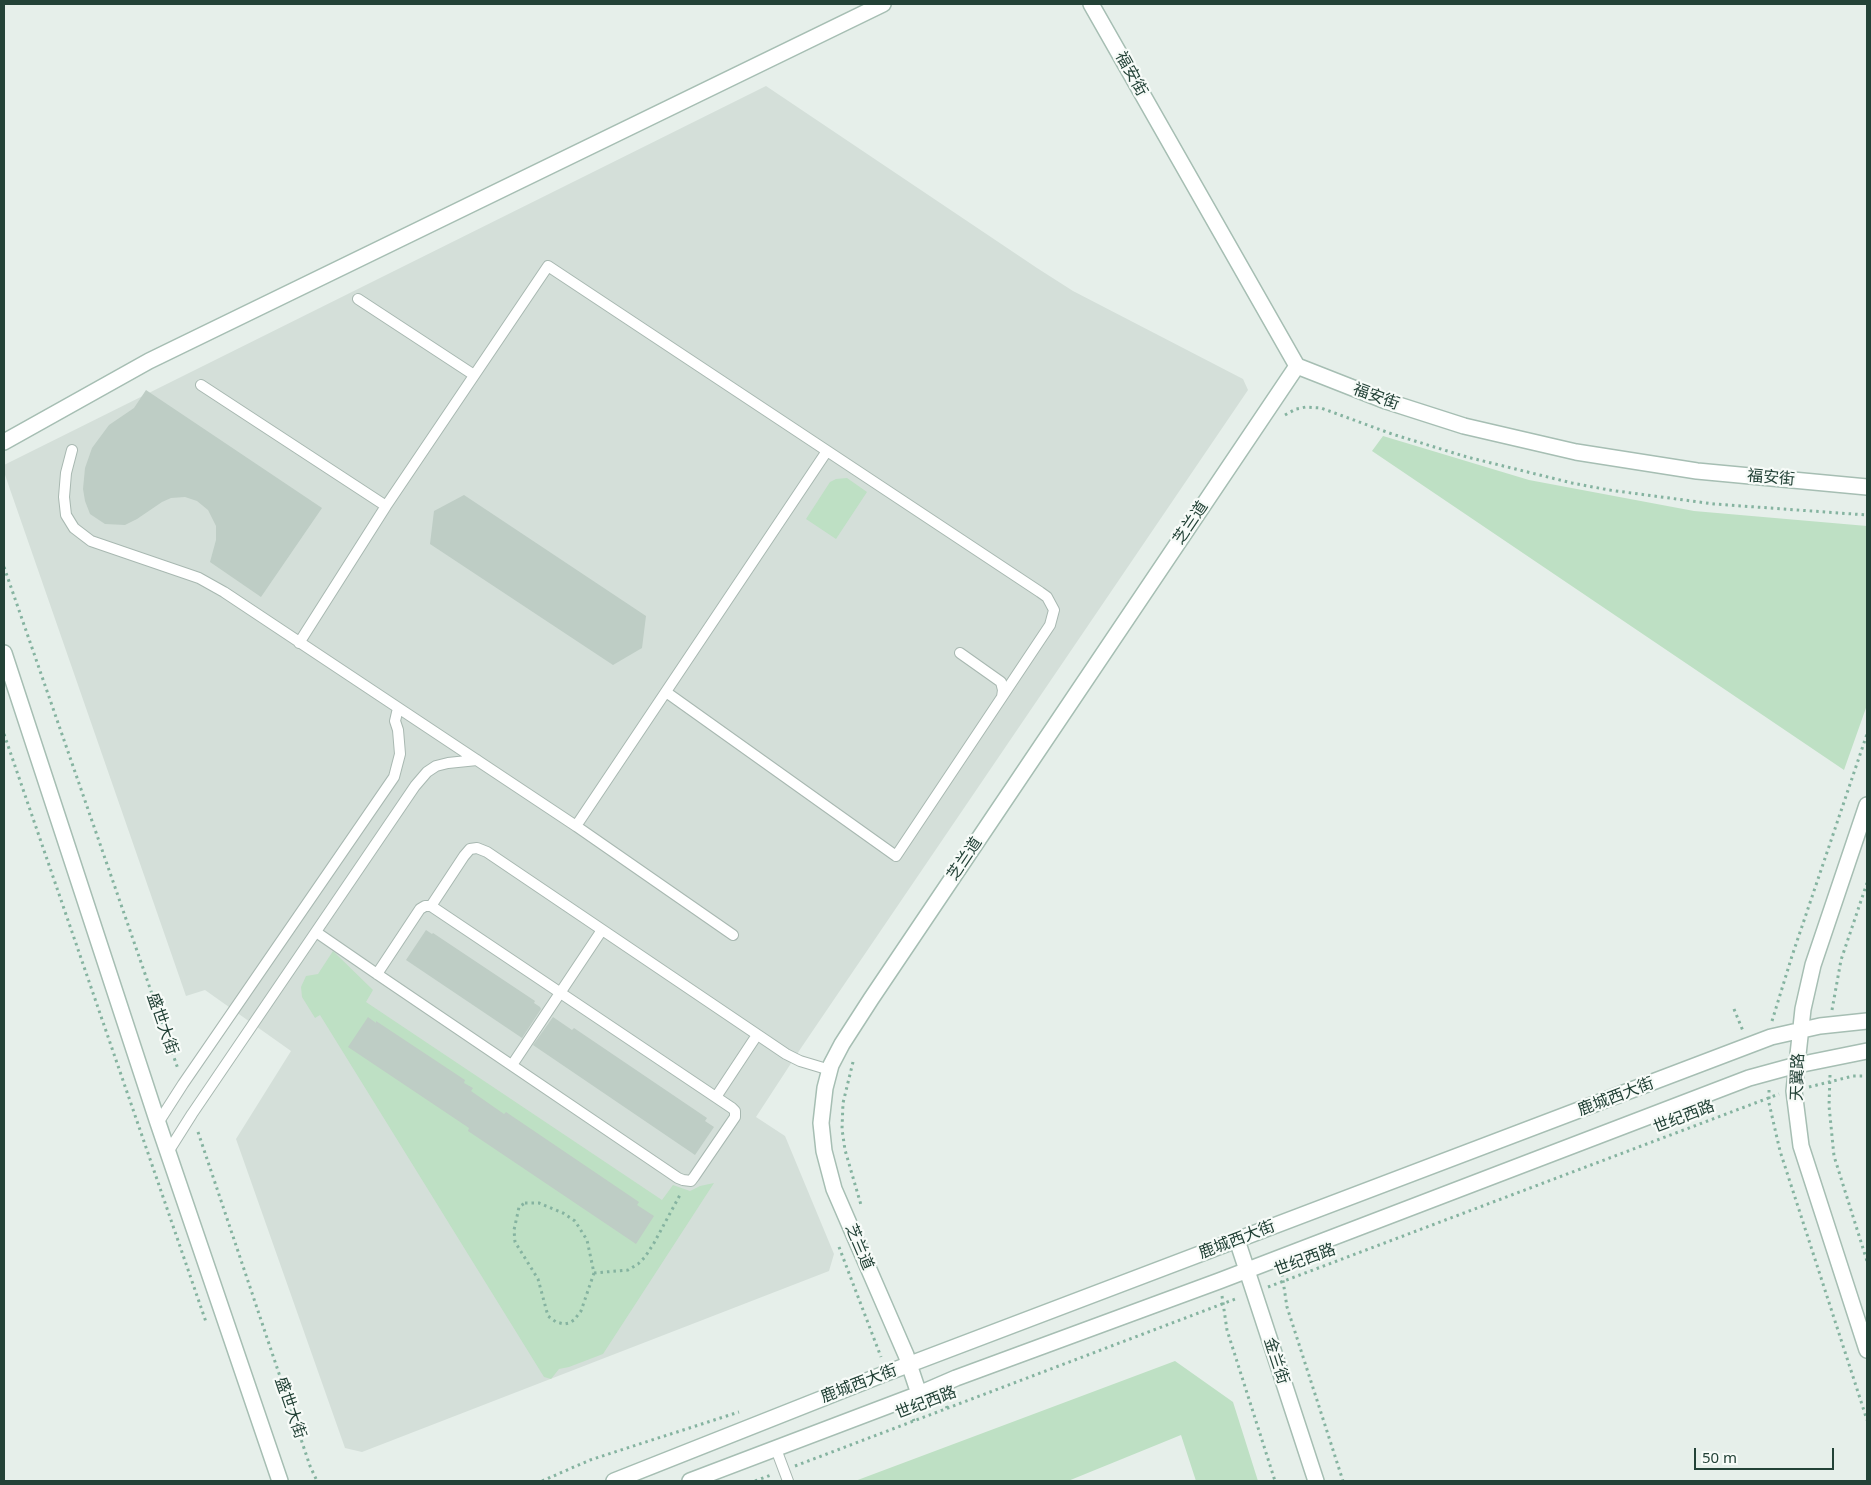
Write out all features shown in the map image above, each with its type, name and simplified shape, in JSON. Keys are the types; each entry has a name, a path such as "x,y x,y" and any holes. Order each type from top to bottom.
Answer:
{"street":[{"path":"4,442 149,361 883,4"},
{"name":"福安街","path":"1091,4 1297,366 1386,401 1446,420 1576,452 1697,471 1867,487"},
{"name":"芝兰道","path":"913,1396 834,1188 824,1151 821,1123 825,1088 830,1070 842,1044 871,999 1297,366"},
{"name":"盛世大街","path":"4,653 158,1123 280,1481"},
{"name":"天翼路","path":"1867,805 1813,965 1802,1009 1794,1091 1801,1146 1867,1350"},
{"name":"鹿城西大街","path":"614,1481 903,1367 1771,1037 1820,1026 1867,1021"},
{"name":"鹿城西大街","path":"690,1481 1750,1078 1798,1065 1867,1052"},
{"name":"金兰街","path":"1237,1240 1316,1481"}],"lane":[{"path":"299,642 386,506 548,266 1040,592 1052,604 1054,610 1050,625 896,856 666,692"},
{"path":"358,299 474,375"},
{"path":"201,385 386,506"},
{"path":"72,450 66,473 64,497 66,515 74,528 91,541 199,578 224,592 576,826 733,935"},
{"path":"576,826 827,451"},
{"path":"960,653 1001,682 1002,698"},
{"path":"158,1123 394,777 400,754 398,730 395,721 398,708"},
{"path":"168,1152 415,786 427,772 436,766 448,762 477,760"},
{"path":"431,906 470,849 477,848 487,852 786,1054 800,1061 830,1070"},
{"path":"316,932 377,974 678,1178 687,1182 691,1181 694,1177 735,1117 735,1111 732,1108 431,906 425,906 420,909 377,974"},
{"path":"512,1065 602,930"},
{"path":"716,1097 757,1035"},
{"path":"776,1449 788,1481"}],"path":[{"path":"1282,418 1296,409 1306,407 1321,408 1392,434 1467,457 1608,490 1714,504 1867,515"},
{"name":"盛世大街","path":"4,567 183,1084"},
{"path":"4,734 208,1327"},
{"path":"1734,1009 1741,1023 1745,1038"},
{"path":"856,1056 843,1103 842,1129 847,1158 862,1208"},
{"name":"世纪西路","path":"755,1481 1777,1095 1853,1076 1867,1076"},
{"name":"盛世大街","path":"192,1114 310,1466 317,1481"},
{"path":"594,1273 628,1270 638,1264 654,1243 687,1182"},
{"path":"525,1203 547,1205 575,1221 587,1240 594,1273 580,1311 574,1320 564,1324 556,1322 548,1316 538,1279 515,1242 514,1237 519,1207 525,1203"},
{"path":"836,1240 883,1362 903,1367"},
{"path":"1278,1258 1287,1307 1343,1481"},
{"path":"1219,1280 1227,1330 1275,1481"},
{"path":"940,1385 947,1408"},
{"path":"913,1396 914,1421"}],"shaded area":[{"path":"766,86 1073,291 1243,379 1248,390 756,1117 785,1136 834,1254 829,1271 362,1452 345,1448 236,1139 291,1051 205,990 186,996 4,472 4,465"}],"green space":[{"path":"1383,436 1529,480 1694,511 1867,526 1867,705 1844,770 1372,451"},
{"path":"847,478 867,492 836,539 806,519 830,482 836,479"},
{"path":"333,951 373,990 366,1002 662,1200 673,1185 690,1191 700,1186 714,1183 603,1354 559,1369 551,1379 544,1377 320,1015 315,1018 302,997 301,987 306,976 318,974"},
{"path":"1175,1361 1233,1402 1258,1481 1196,1481 1181,1435 1068,1481 855,1481"}],"building":[{"path":"146,390 322,508 261,597 210,562 216,540 216,526 208,510 197,501 185,497 171,498 125,525 105,524 90,514 83,489 85,468 92,448 109,425 134,408"},
{"path":"464,495 646,616 642,648 613,665 430,544 434,511"},
{"path":"426,930 535,1001 534,1003 541,1009 522,1038 406,960"},
{"path":"368,1017 465,1080 464,1083 473,1088 471,1091 504,1114 506,1112 639,1202 637,1205 654,1216 636,1244 468,1131 469,1128 348,1047"},
{"path":"553,1017 572,1030 574,1028 707,1118 705,1121 714,1127 695,1155 533,1045"}]}
